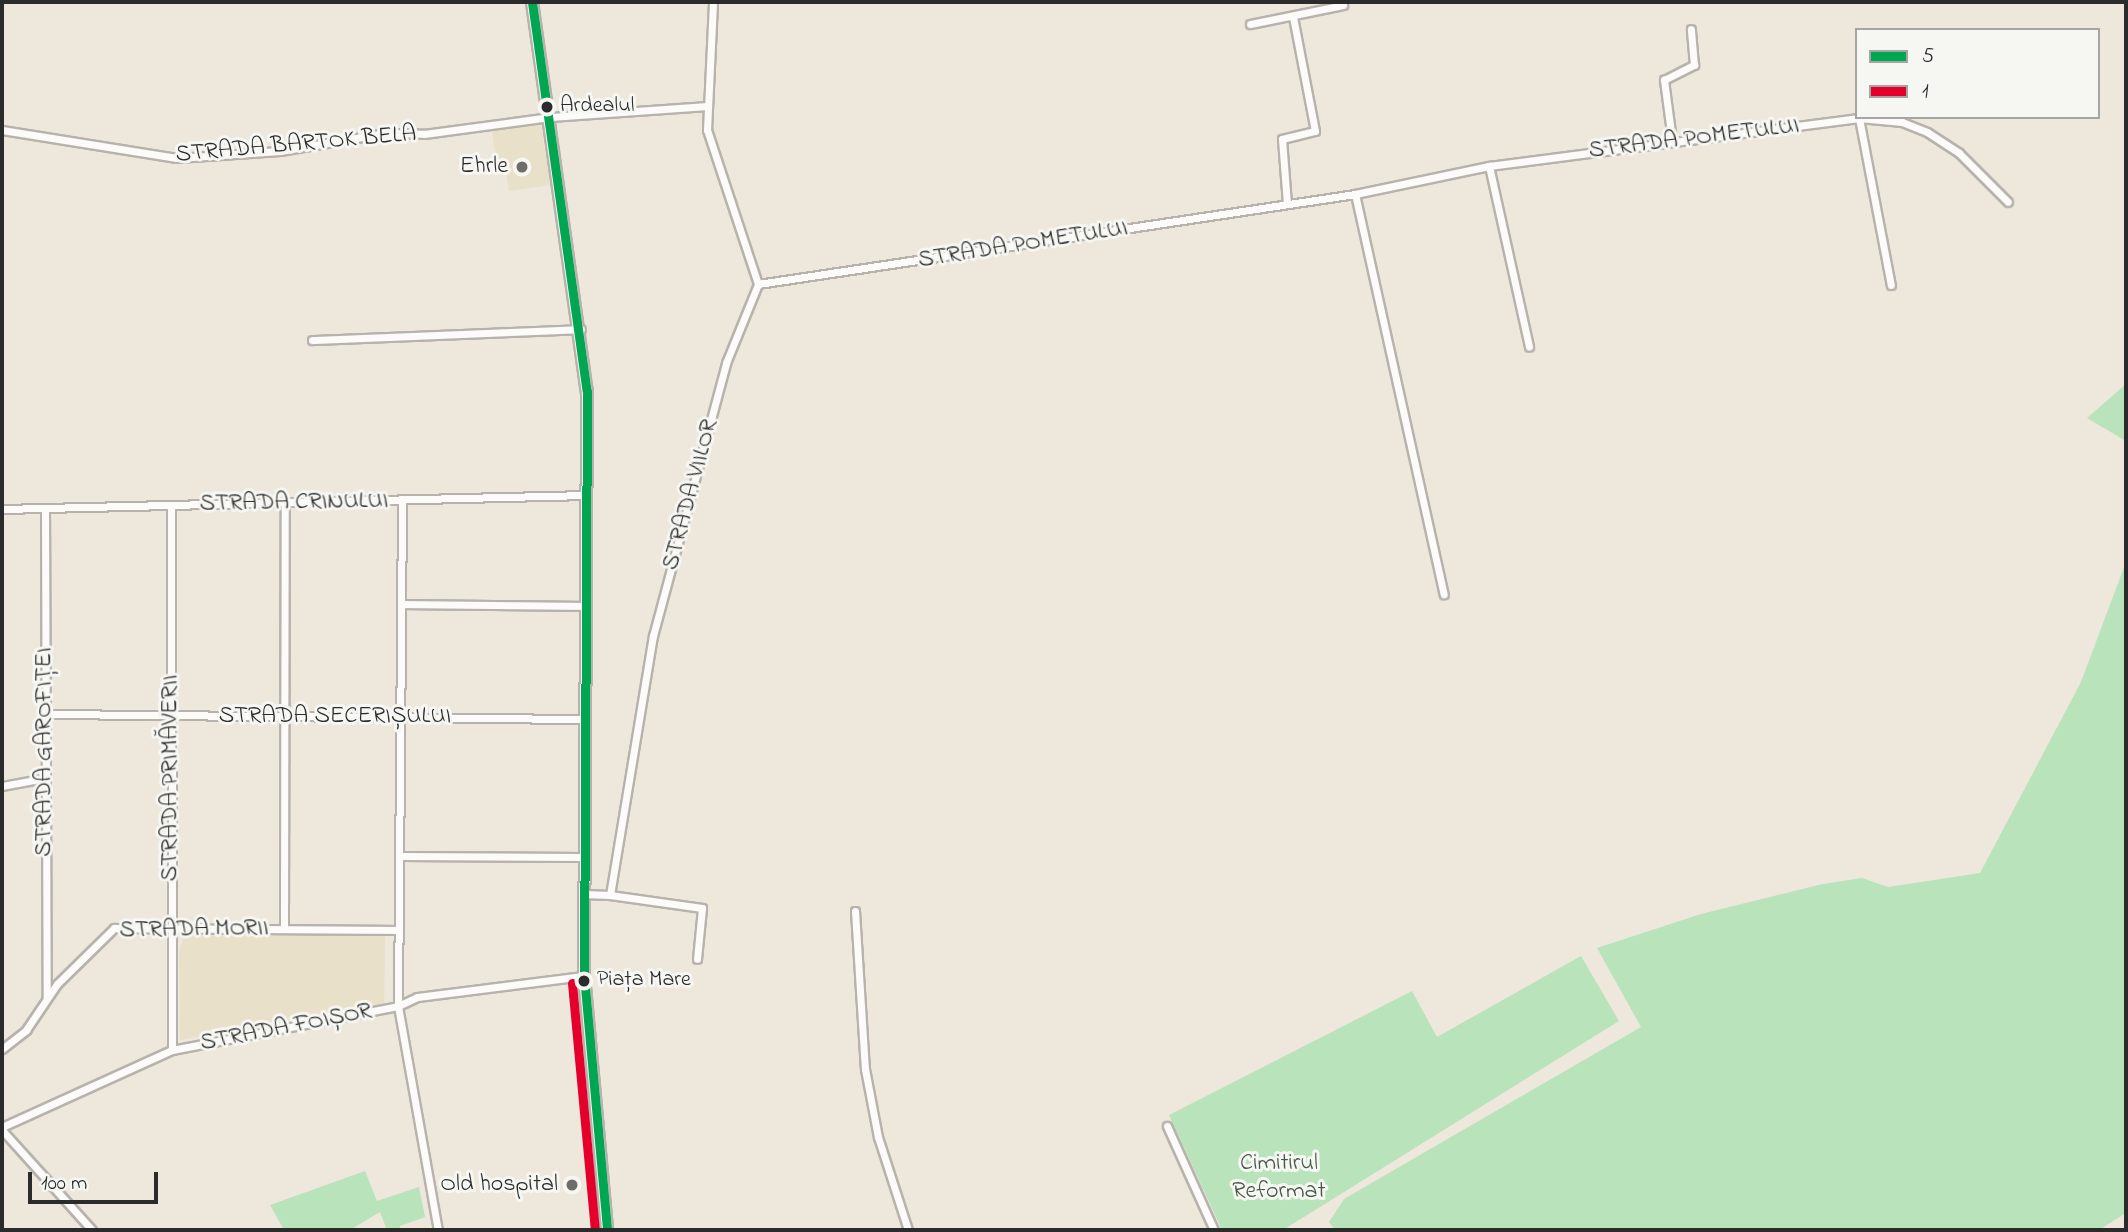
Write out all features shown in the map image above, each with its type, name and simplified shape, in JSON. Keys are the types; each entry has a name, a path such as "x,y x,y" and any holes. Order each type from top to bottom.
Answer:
{"highway":[{"path":"532,2 581,330 587,391 582,894 584,976 607,1230"}],"street":[{"path":"713,2 708,106 710,148 758,284"},
{"path":"1250,24 1343,5"},
{"path":"1287,204 1282,139 1315,131 1293,17"},
{"path":"1672,140 1664,80 1694,65 1691,29"},
{"path":"550,117 708,106"},
{"name":"STRADA BARTOK BELA","path":"2,130 177,158 280,151 385,133 424,134 550,117"},
{"name":"STRADA POMETULUI","path":"758,284 1355,194 1489,166 1672,140 1855,118"},
{"path":"1859,119 1891,285"},
{"name":"STRADA POMETULUI","path":"1870,119 1902,122 1927,132 1959,153 2008,202"},
{"path":"1489,166 1529,347"},
{"path":"1355,194 1444,594"},
{"name":"STRADA VIILOR","path":"610,895 653,636 726,363 758,284"},
{"path":"312,340 581,330"},
{"name":"STRADA CRINULUI","path":"2,509 586,495"},
{"path":"402,500 398,1006 438,1230"},
{"path":"284,928 285,504"},
{"name":"STRADA PRIMĂVERII","path":"171,505 172,1050"},
{"name":"STRADA GAROFIȚEI","path":"45,508 47,997"},
{"path":"401,604 586,606"},
{"name":"STRADA SECERIȘULUI","path":"44,714 584,719"},
{"path":"2,786 45,778"},
{"path":"401,856 582,857"},
{"path":"582,894 610,895 702,908 697,959"},
{"path":"855,911 865,1069 878,1137 908,1230"},
{"name":"STRADA MORII","path":"4,1049 26,1030 47,997 114,928 398,930"},
{"name":"STRADA FOIȘOR","path":"2,1129 172,1050 398,1006 417,997 584,976"},
{"path":"2,1040 4,1049"},
{"path":"1167,1126 1214,1230"},
{"path":"2,1129 93,1230"}],"shaded area":[{"path":"541,124 550,185 509,191 504,158 496,159 492,131"},
{"path":"185,934 385,934 384,1004 180,1040 179,952"}],"green space":[{"path":"2126,384 2126,441 2087,418"},
{"path":"2126,562 2126,1213 2099,1230 1335,1230 1329,1222 1344,1199 1641,1027 1597,948 1701,914 1823,884 1862,878 1888,887 1980,873 2081,682"},
{"name":"Cimitirul Reformat","path":"1581,956 1619,1021 1283,1230 1222,1230 1169,1115 1412,991 1437,1037"},
{"path":"365,1171 377,1201 419,1187 425,1217 400,1226 401,1230 387,1230 380,1212 350,1230 284,1230 270,1205"}],"transit line":[{"name":"5","path":"532,2 587,391 584,976 607,1230"},
{"name":"1","path":"572,983 595,1230"}],"place":[{"name":"Ardealul","path":"547,107"},
{"name":"Ehrle","path":"522,167"},
{"name":"Piața Mare","path":"584,981"},
{"name":"Old hospital","path":"572,1185"}]}
